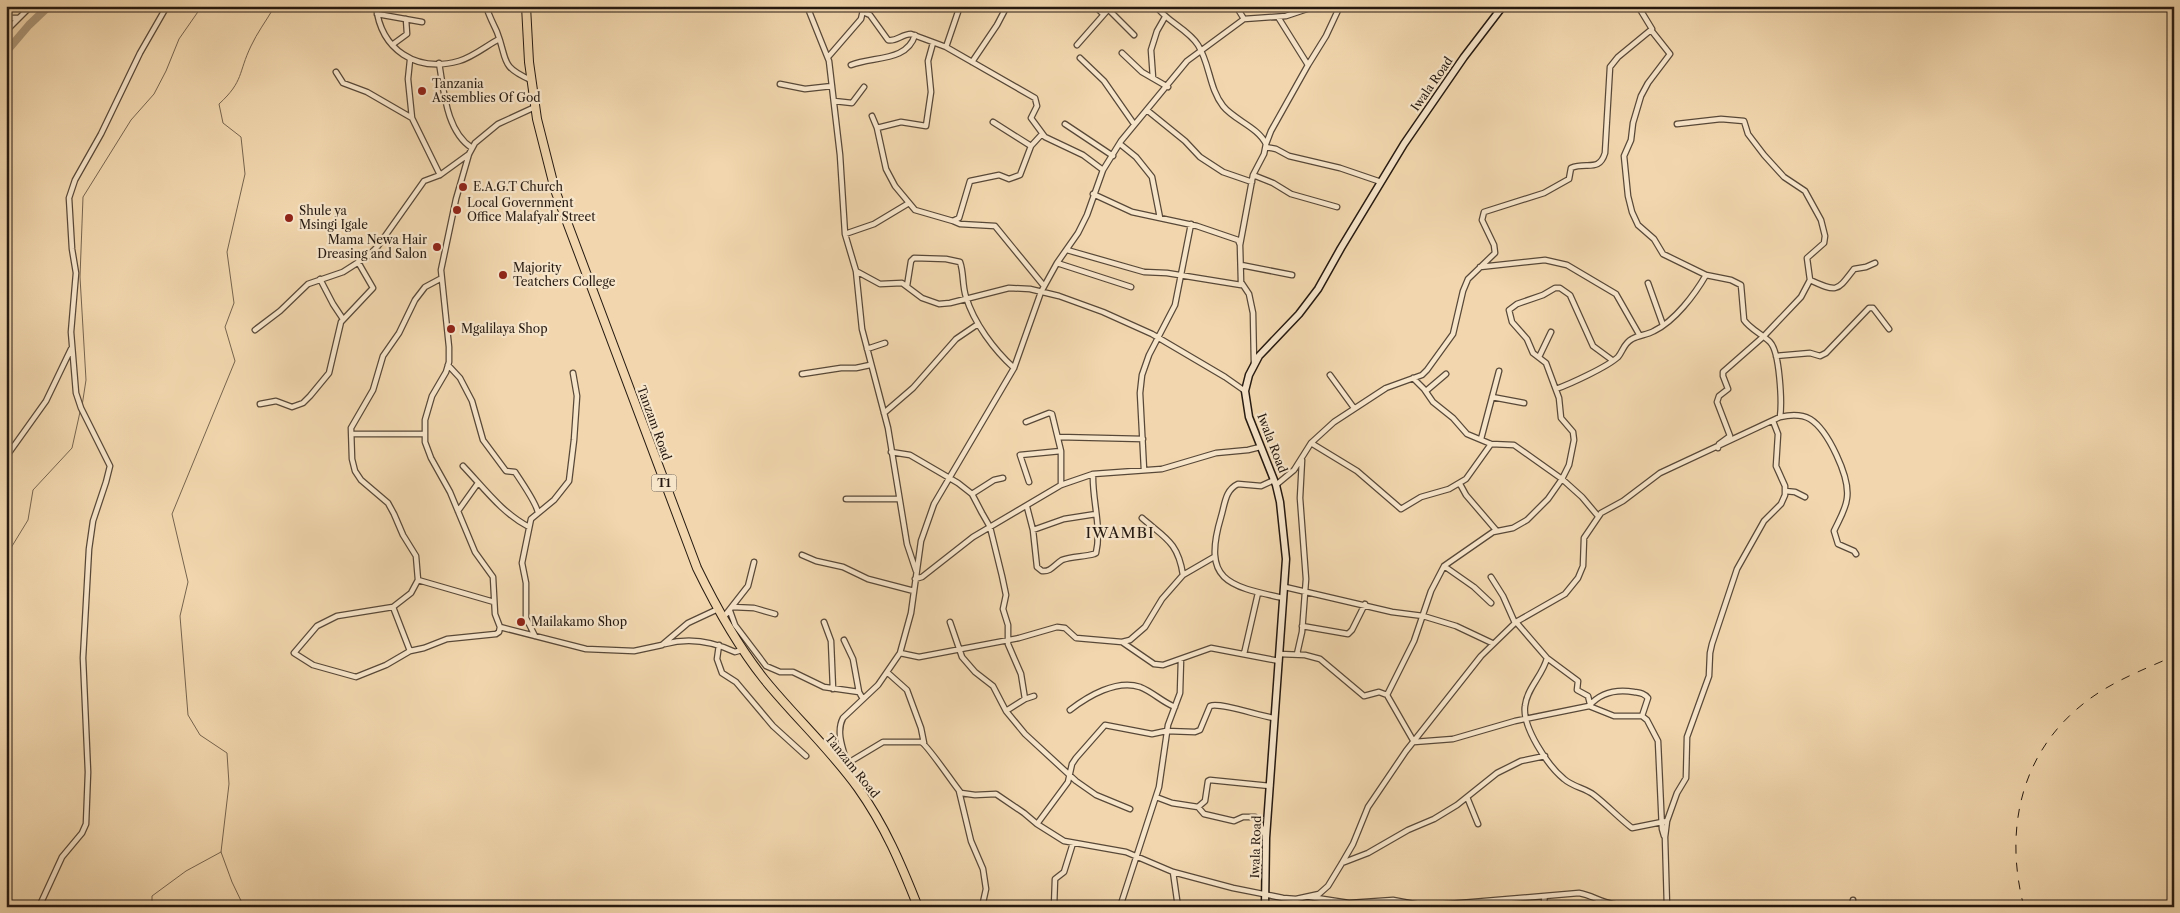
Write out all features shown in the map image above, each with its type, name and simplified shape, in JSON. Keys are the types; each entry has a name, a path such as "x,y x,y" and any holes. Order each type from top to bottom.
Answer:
{"highway":[{"name":"Tanzam Road","path":"526,6 531,80 535,107 555,190 697,568 742,650 776,693 851,778 886,833 905,870 918,907"}],"street":[{"path":"6,31 31,6"},
{"path":"39,907 62,856 82,833 86,824 88,772 83,658 89,549 92,521 110,466 78,401 71,348 71,317 76,281 71,238 69,194 140,54 167,6"},
{"path":"376,6 383,33 392,45 410,60 421,64 457,62 466,59 499,39"},
{"path":"486,6 508,66 531,80"},
{"path":"807,6 828,56 834,101 845,234 856,271 866,349 884,413 907,544 916,572"},
{"path":"828,56 861,18 864,6"},
{"path":"946,47 960,6"},
{"path":"972,62 997,25 1007,6"},
{"path":"1095,6 1102,13 1109,9"},
{"path":"1236,6 1244,19"},
{"path":"851,778 839,732 840,725 843,718 888,673 900,653 911,613 921,541 928,520 949,478 1014,368 1044,286 1084,222 1103,170 1134,124 1148,111 1187,61 1201,49 1244,19 1295,14 1316,6"},
{"path":"1254,364 1254,313 1249,294 1242,285 1240,246 1252,182 1266,145 1293,90 1326,36 1340,6"},
{"name":"Iwala Road","path":"1265,907 1266,838 1286,559 1284,528 1275,482 1249,417 1245,391 1254,364 1259,356 1299,314 1318,289 1412,132 1464,57 1503,6"},
{"path":"1638,6 1651,25 1650,30 1670,54 1648,83 1641,96 1633,123 1631,140 1625,154 1630,205 1638,225 1654,239 1660,251 1706,275 1731,280 1740,284 1744,320 1773,345 1781,388 1780,418"},
{"path":"1159,8 1165,17 1195,40 1201,49 1210,81 1222,104 1266,145 1289,156 1340,168 1381,182"},
{"path":"1109,9 1134,35"},
{"path":"1077,45 1109,9"},
{"path":"864,12 870,15 888,40 906,34 946,47 1035,98 1037,106 1031,118 1042,134 1083,155 1103,170"},
{"path":"377,14 422,22"},
{"path":"1153,78 1151,50 1157,31 1165,17"},
{"path":"1278,17 1308,65"},
{"path":"6,18 18,18"},
{"path":"392,45 407,34 406,19"},
{"path":"1283,598 1258,593 1238,586 1224,578 1214,557 1214,537 1229,490 1238,484 1261,486 1275,482 1294,470 1311,443 1334,422 1386,388 1413,378 1427,370 1453,334 1462,292 1468,280 1492,258 1496,251 1482,220 1484,212 1544,193 1568,180 1571,168 1579,165 1596,165 1601,162 1605,153 1610,67 1624,52 1650,30"},
{"path":"851,65 902,52 910,47 915,36"},
{"path":"877,128 901,122 908,122 920,127 926,126 931,92 928,61 934,43"},
{"path":"1122,53 1142,72 1168,86"},
{"path":"1080,58 1104,81 1134,124"},
{"path":"410,60 408,79 412,118 440,175"},
{"path":"439,63 451,119 462,137 472,148"},
{"path":"336,72 343,83 367,92 412,118"},
{"path":"780,84 805,89 832,86"},
{"path":"834,101 852,103 864,87"},
{"path":"440,279 425,287 415,300 399,333 383,356 375,384 352,425 352,458 355,470 361,480 388,503 403,535 415,553 418,564 418,580 411,593 393,607 329,620 315,627 295,653 318,666 356,677 386,665 410,651 451,638 496,634 499,632 500,627 496,619 492,577 475,552 458,511 431,458 424,434 426,414 432,396 448,365 449,347 440,279 447,236 469,154 484,134 498,124 535,107"},
{"path":"1148,111 1185,141 1196,155 1223,172 1252,182"},
{"path":"872,116 877,128 888,175 909,203 920,212 960,224 995,226 1044,286"},
{"path":"1677,124 1721,119 1744,121 1748,134 1764,155 1784,177 1805,192 1821,220 1825,238 1824,244 1807,258 1810,280 1801,296 1764,336 1723,372 1722,376 1728,388 1719,396 1717,402 1730,436 1718,444 1718,448"},
{"path":"993,122 1031,146"},
{"path":"1066,124 1112,156"},
{"path":"954,221 959,218 970,182 997,175 1009,179 1018,176 1022,172 1031,146 1042,134"},
{"path":"1120,144 1136,157 1152,177 1160,218"},
{"path":"255,330 280,311 308,284 343,272 378,246 424,181 440,175 469,154"},
{"path":"1254,175 1274,183 1291,194 1337,207"},
{"path":"1094,194 1132,212 1191,224 1233,237 1238,240 1240,246"},
{"path":"845,234 874,224 909,203"},
{"path":"1144,470 1141,384 1145,365 1175,305 1191,224"},
{"path":"1067,250 1144,272 1167,273 1181,277 1242,285"},
{"path":"907,286 911,261 914,258 957,260 961,264 966,299 978,324 999,353 1014,368"},
{"path":"1480,267 1545,260 1567,264 1616,294 1640,336"},
{"path":"260,404 275,401 292,408 306,400 330,373 337,334 343,319 372,288 358,262"},
{"path":"1057,263 1130,287"},
{"path":"1810,280 1825,287 1837,288 1844,283 1854,269 1875,263"},
{"path":"1241,265 1292,275"},
{"path":"856,271 880,284 898,282 907,286 919,296 934,303 944,304 1009,288 1030,289 1042,292 1103,312 1158,337 1245,391"},
{"path":"1556,389 1574,382 1618,356 1628,341 1654,331 1663,325 1690,300 1706,275"},
{"path":"320,279 343,319"},
{"path":"1648,283 1663,325"},
{"path":"1387,694 1411,649 1432,591 1444,566 1496,530 1513,528 1527,520 1548,499 1569,465 1574,435 1560,416 1556,389 1546,363 1532,353 1529,342 1516,328 1508,312 1511,307 1543,295 1557,287 1570,295 1594,346 1612,360"},
{"path":"1776,356 1810,352 1823,355 1869,308 1873,308 1889,329"},
{"path":"884,413 913,388 956,340 978,324"},
{"path":"1539,357 1551,332"},
{"path":"866,349 885,343"},
{"path":"6,457 46,401 71,348"},
{"path":"802,374 856,368 870,364"},
{"path":"448,365 460,378 472,401 483,440 506,471 515,472 529,497 537,506 538,512"},
{"path":"1481,439 1499,371"},
{"path":"536,636 526,618 526,583 522,566 531,520 554,500 569,481 577,396 573,374"},
{"path":"1426,392 1446,374"},
{"path":"1330,375 1354,408"},
{"path":"1413,378 1433,402 1453,418 1464,431 1491,444 1514,445 1562,479 1582,496 1598,516"},
{"path":"1492,397 1524,403"},
{"path":"1026,422 1051,413 1061,451 1061,485"},
{"path":"888,673 907,690 921,728 924,743 958,789 964,794 993,794 1000,796 1037,824 1064,841 1118,850 1137,856 1172,872 1265,895 1296,899 1319,894 1324,890 1342,863 1368,808 1436,710 1492,643 1516,622 1565,594 1578,578 1583,566 1584,538 1598,516 1660,473 1780,418 1794,415 1810,419 1828,439 1841,466 1848,496 1834,530 1835,536 1838,544 1854,551 1856,554"},
{"path":"1309,897 1349,903 1393,900 1425,906 1579,893 1590,895 1612,904 1648,904 1666,907 1665,837 1662,830 1677,793 1686,778 1688,731 1709,676 1710,653 1737,569 1764,521 1781,504 1785,491 1776,466 1778,434 1773,421"},
{"path":"352,434 424,434"},
{"path":"1058,436 1143,439"},
{"path":"1311,443 1357,471 1401,509 1421,497 1460,484 1471,475 1491,444"},
{"path":"915,580 920,579 973,537 1027,507 1061,485 1093,474 1167,468 1216,453 1260,447"},
{"path":"1029,482 1020,455 1061,451"},
{"path":"890,452 910,455 972,494 990,527 1006,592 1003,609 1008,625 1008,644 1023,682 1025,699"},
{"path":"1297,654 1302,626 1306,579 1300,498 1302,458"},
{"path":"463,466 512,516 529,527"},
{"path":"1027,507 1033,530 1037,567 1042,571 1046,572 1061,561 1096,553 1093,474"},
{"path":"972,494 994,480 1003,478"},
{"path":"458,511 478,483"},
{"path":"1460,484 1466,495 1496,530"},
{"path":"1785,491 1796,492 1805,497"},
{"path":"846,499 899,499"},
{"path":"1033,530 1064,519 1096,514"},
{"path":"1142,518 1174,547 1183,575"},
{"path":"802,554 816,561 843,566 868,579 914,591"},
{"path":"900,653 918,657 959,650 1058,627 1065,628 1076,638 1122,642 1130,640 1145,627 1162,599 1183,575 1214,557"},
{"path":"723,618 748,586 754,562"},
{"path":"1444,566 1491,603"},
{"path":"1491,577 1516,622 1547,658 1578,681 1577,690 1588,696 1590,705"},
{"path":"418,580 494,602"},
{"path":"1285,587 1392,612 1423,616 1456,626 1492,643"},
{"path":"1244,654 1258,593"},
{"path":"1302,626 1348,634 1352,630 1364,604"},
{"path":"393,607 410,651"},
{"path":"731,609 754,608 775,614"},
{"path":"662,645 688,623 718,609"},
{"path":"731,609 735,626 763,664 774,670 793,672 817,685 859,692"},
{"path":"824,622 831,641 833,689"},
{"path":"950,622 958,639 959,650 975,672 993,686 1006,711 1025,734 1070,776 1096,795 1130,809"},
{"path":"500,627 580,648 603,651 634,651 692,641 719,645 735,652 742,650"},
{"path":"844,640 852,659 859,692 863,699"},
{"path":"1122,642 1154,664 1163,665 1211,648 1244,654 1279,657 1297,654 1312,656 1320,659 1362,696 1379,692 1387,694 1414,742"},
{"path":"719,645 717,659 722,673 736,682 773,726 806,756"},
{"path":"1547,658 1526,697 1525,719 1544,756 1564,780 1588,791 1632,828 1665,821"},
{"path":"1120,907 1156,797 1164,759 1166,731 1180,692 1181,659"},
{"path":"1070,710 1091,695 1102,690 1133,686 1144,689 1175,707"},
{"path":"1414,742 1453,739 1525,719 1590,705 1607,693 1616,690 1642,693 1648,698 1642,716"},
{"path":"1006,711 1025,699 1034,696"},
{"path":"1037,824 1068,782 1072,764 1076,758 1106,725 1152,734 1166,731 1198,731 1211,705 1227,706 1256,716 1274,718"},
{"path":"1590,705 1614,716 1642,716 1647,720 1658,742 1665,821"},
{"path":"848,763 883,742 924,743"},
{"path":"1342,863 1368,853 1408,830 1434,819 1498,773 1521,761 1544,756"},
{"path":"1198,807 1205,801 1210,780 1270,786"},
{"path":"958,789 971,842 983,869 986,889 982,907"},
{"path":"1156,797 1172,803 1198,807 1204,814 1234,821 1243,817 1254,817 1259,822 1266,838"},
{"path":"1467,797 1478,824"},
{"path":"1054,907 1055,879 1064,872 1073,843"},
{"path":"1172,872 1178,907"},
{"path":"1543,907 1545,896"},
{"path":"1852,907 1853,900"}],"waterway":[{"path":"6,52 29,25 49,6"},
{"path":"82,406 86,380 80,277 83,197 131,120 154,94 179,39 202,6"},
{"path":"244,907 221,852 229,784 227,753 200,735 188,715 180,616 188,582 172,514 235,361 225,327 234,303 227,252 245,174 241,137 223,123 219,104 237,83 251,46 273,9 272,6"},
{"path":"6,556 28,520 33,490 72,448 80,412"},
{"path":"152,907 152,896 186,871 221,852"}],"railway":[{"path":"2024,907 2018,879 2017,823 2022,796 2031,770 2044,746 2062,724 2093,696 2127,677 2174,656"}],"place":[{"name":"Tanzania Assemblies Of God","path":"422,91"},
{"name":"E.A.G.T Church","path":"463,187"},
{"name":"Local Government Office Malafyalr Street","path":"457,210"},
{"name":"Shule ya Msingi Igale","path":"289,218"},
{"name":"Mama Newa Hair Dreasing and Salon","path":"437,247"},
{"name":"Majority Teatchers College","path":"503,275"},
{"name":"Mgalilaya Shop","path":"451,329"},
{"name":"Mailakamo Shop","path":"521,622"}],"district":[{"name":"IWAMBI","path":"1120,533"}]}
